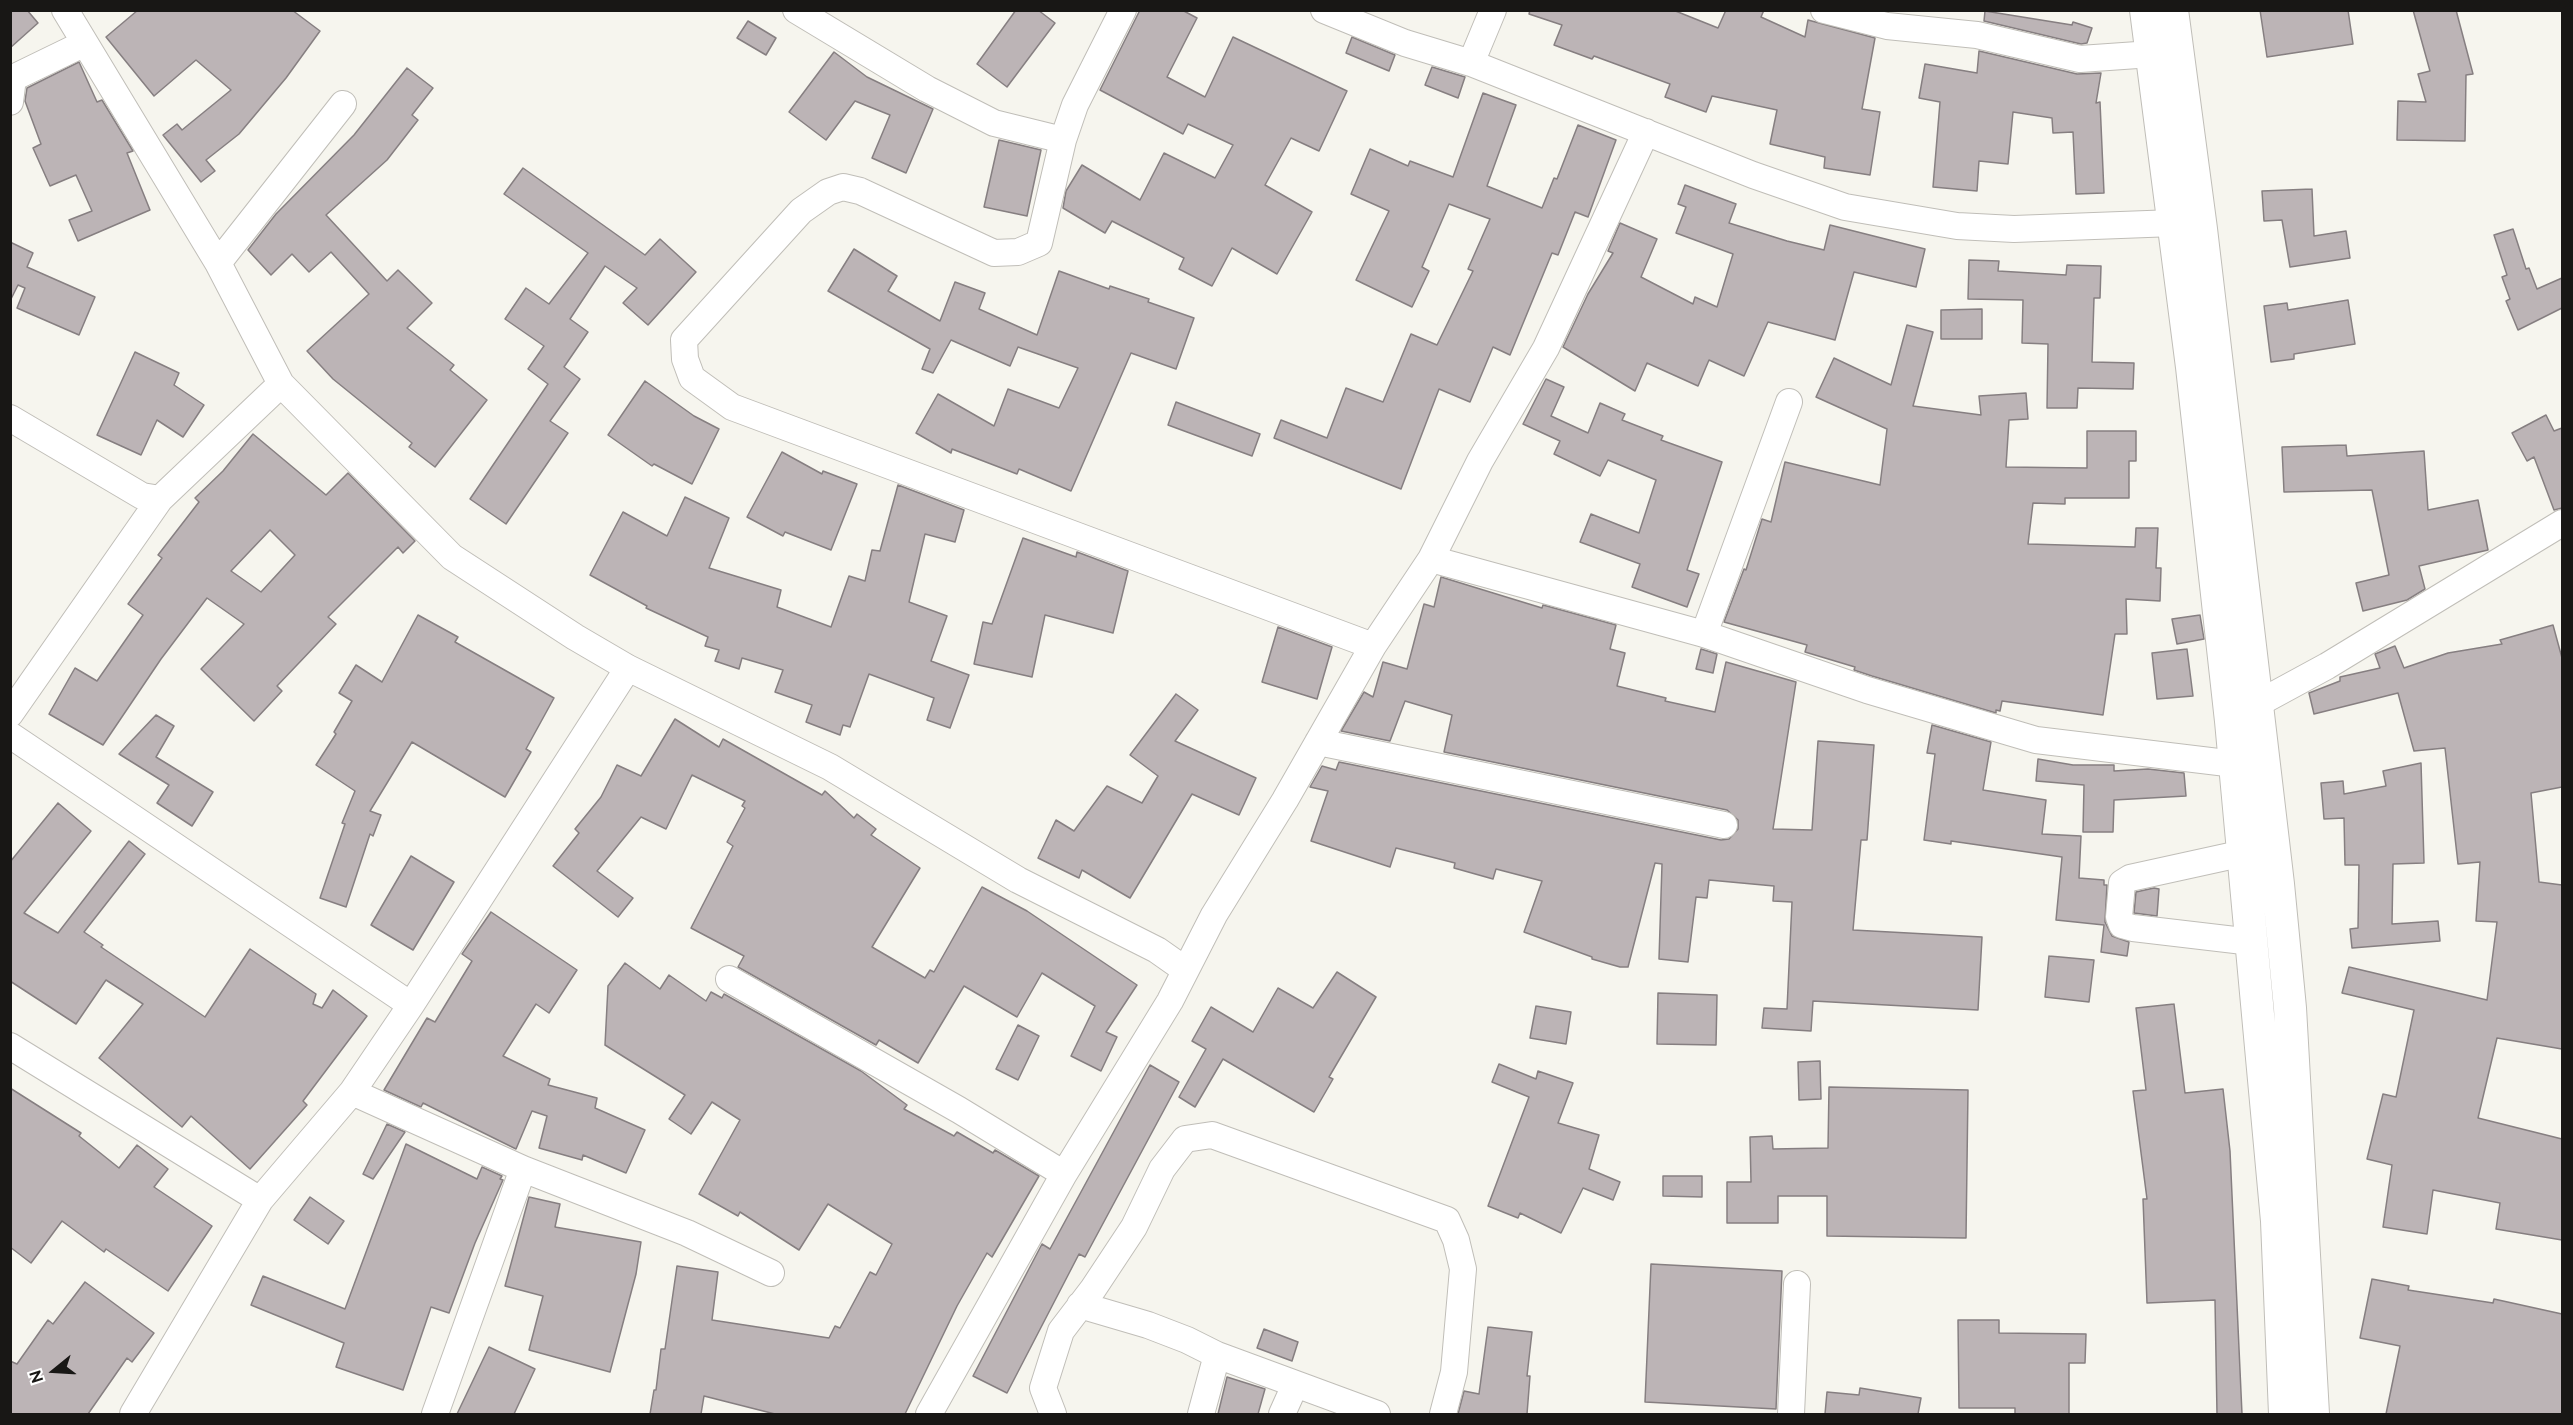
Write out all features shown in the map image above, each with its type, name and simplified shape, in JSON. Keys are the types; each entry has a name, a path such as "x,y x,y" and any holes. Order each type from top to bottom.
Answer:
{"main road":[{"path":"2146,10 2193,367 2244,853 2277,1221 2285,1414"},
{"path":"2172,10 2201,229 2290,1008 2313,1414"}],"street":[{"path":"65,10 218,263 281,384 452,557 575,637 628,668 830,767 1018,880 1157,951 1184,969"},
{"path":"796,10 927,89 994,123 1063,140"},
{"path":"1123,10 1075,105 1063,140 1039,243 1018,252 994,253 860,191 843,187 828,192 801,211 684,340 685,359 692,378 732,407 1373,646"},
{"path":"1324,10 1405,43 1471,63 1753,175 1845,207 1898,218 1958,226 2014,229 2174,224"},
{"path":"1471,63 1494,10"},
{"path":"1824,10 1887,26 1977,35 2080,59 2152,54"},
{"path":"10,102 13,78 85,43"},
{"path":"218,263 343,104"},
{"path":"929,1414 1064,1174 1127,1075 1170,1001 1184,969 1373,646 1431,559 1480,461 1546,348 1646,132"},
{"path":"10,714 160,499 281,384"},
{"path":"1704,634 1790,402"},
{"path":"10,418 142,496 160,499"},
{"path":"2257,704 2327,666 2562,523"},
{"path":"1431,559 1704,634 1867,690 2036,740 2235,764"},
{"path":"133,1414 260,1200 352,1092 411,1005 628,668"},
{"path":"10,735 411,1005"},
{"path":"1318,741 1724,825"},
{"path":"2244,853 2130,878 2122,883 2119,916 2122,925 2133,928 2252,942"},
{"path":"729,979 959,1110 1064,1174"},
{"path":"11,1049 260,1200"},
{"path":"352,1092 523,1169 687,1233 771,1273"},
{"path":"1053,1414 1043,1388 1061,1331 1134,1227 1162,1169 1185,1139 1212,1135 1447,1220 1456,1240 1463,1269 1454,1372 1443,1414"},
{"path":"435,1414 523,1169"},
{"path":"1791,1414 1797,1284"},
{"path":"1080,1305 1148,1325 1217,1355 1377,1414"},
{"path":"1201,1414 1217,1355"},
{"path":"1281,1414 1295,1385"}],"building":[{"path":"10,10 27,10 38,23 10,48"},
{"path":"138,10 292,10 320,31 286,78 239,134 206,160 215,171 201,182 163,135 177,124 182,130 231,90 196,60 154,96 106,37"},
{"path":"1016,10 1038,10 1055,23 1007,87 977,64"},
{"path":"1140,10 1182,10 1197,18 1167,77 1205,97 1233,37 1347,91 1319,151 1291,138 1265,185 1312,212 1277,274 1232,248 1212,286 1179,269 1184,258 1112,221 1105,233 1063,208 1066,191 1082,165 1140,200 1164,153 1215,178 1233,145 1188,124 1183,134 1100,90"},
{"path":"1530,10 1673,10 1718,28 1726,10 1764,10 1761,17 1805,37 1808,20 1875,38 1862,109 1880,112 1870,175 1824,168 1825,157 1770,144 1777,110 1712,96 1706,112 1665,97 1670,84 1594,56 1592,59 1554,45 1562,25 1529,14"},
{"path":"2260,10 2348,10 2353,44 2267,57"},
{"path":"2413,10 2456,10 2473,74 2466,75 2465,141 2397,140 2398,101 2426,102 2418,74 2430,71"},
{"path":"1985,11 2072,25 2073,22 2092,28 2087,43 2081,44 1984,21"},
{"path":"748,21 776,38 766,55 737,38"},
{"path":"1352,37 1395,55 1389,71 1346,53"},
{"path":"1979,51 2077,74 2101,73 2096,103 2100,102 2104,193 2076,194 2073,132 2053,133 2052,118 2013,112 2008,164 1979,161 1977,191 1933,187 1940,102 1919,98 1925,64 1977,73"},
{"path":"834,52 867,77 933,109 906,173 872,158 890,115 855,101 826,140 789,112"},
{"path":"79,62 97,102 102,100 133,151 127,153 150,210 78,241 69,220 92,211 76,175 50,186 33,148 41,144 25,101 27,88"},
{"path":"1432,67 1465,77 1458,98 1425,85"},
{"path":"407,68 433,88 412,115 418,120 387,160 326,215 387,281 398,270 432,303 407,328 454,365 450,370 487,400 435,467 409,447 412,443 333,379 307,351 369,294 331,252 309,272 292,254 271,275 248,250 276,214 354,135"},
{"path":"1483,93 1516,105 1487,186 1542,208 1554,178 1557,179 1578,125 1616,140 1588,217 1575,212 1558,255 1552,253 1510,355 1493,347 1470,402 1439,389 1401,489 1274,438 1281,420 1327,438 1346,388 1383,402 1411,334 1437,345 1473,271 1468,269 1490,219 1449,204 1422,267 1429,271 1412,307 1356,280 1389,211 1351,194 1370,149 1408,166 1410,161 1453,177"},
{"path":"999,140 1041,150 1027,216 984,207"},
{"path":"523,168 645,255 660,239 696,272 648,325 623,303 637,288 605,266 570,319 588,332 564,367 580,379 550,421 568,433 506,524 470,499 548,384 528,369 544,346 505,319 526,288 549,304 588,253 504,194"},
{"path":"1685,185 1736,204 1729,223 1787,241 1824,250 1830,225 1925,249 1916,287 1854,272 1835,340 1768,322 1744,376 1709,360 1698,386 1647,363 1635,391 1563,347 1588,294 1613,253 1608,251 1620,223 1657,239 1641,277 1693,304 1695,297 1717,307 1733,254 1676,233 1686,207 1678,204"},
{"path":"2312,189 2314,236 2346,231 2350,258 2290,267 2282,220 2264,221 2262,191"},
{"path":"2513,229 2526,269 2529,268 2537,289 2562,278 2562,308 2518,330 2506,301 2510,299 2502,277 2507,275 2494,235"},
{"path":"10,242 33,253 27,267 95,297 79,335 17,308 25,288 18,285 10,301"},
{"path":"854,249 897,276 888,291 940,321 955,282 985,293 979,309 1037,335 1059,271 1109,289 1110,286 1149,299 1148,302 1194,318 1176,369 1131,353 1071,491 1019,469 1017,474 952,449 951,453 916,433 938,394 994,426 1008,389 1059,408 1078,368 1018,347 1010,366 951,340 933,373 922,369 930,349 828,291"},
{"path":"1969,260 1999,261 1998,271 2066,275 2067,265 2101,266 2100,298 2094,298 2092,362 2134,363 2133,389 2078,388 2077,408 2047,408 2048,344 2022,343 2023,300 1968,299"},
{"path":"2348,300 2355,344 2294,354 2294,359 2271,362 2264,306 2287,303 2288,310"},
{"path":"1982,309 1982,339 1941,339 1941,310"},
{"path":"1907,325 1933,332 1913,406 1981,415 1979,396 2026,393 2028,419 2009,420 2006,467 2087,468 2087,431 2136,431 2136,461 2129,461 2129,498 2065,498 2065,504 2033,503 2028,544 2135,547 2136,528 2158,528 2156,568 2161,568 2160,601 2126,599 2127,634 2115,634 2103,715 2002,701 2000,711 1996,710 1996,713 1854,670 1855,667 1805,652 1807,645 1724,622 1744,569 1746,570 1762,519 1771,522 1785,462 1880,485 1887,429 1816,397 1834,358 1891,385"},
{"path":"135,352 179,373 174,385 204,405 183,437 157,420 141,455 97,435"},
{"path":"1546,379 1564,387 1551,416 1588,433 1600,403 1625,414 1622,420 1663,436 1661,440 1722,462 1687,570 1699,574 1687,607 1632,587 1640,564 1580,542 1591,514 1639,533 1656,480 1608,460 1600,476 1554,454 1560,441 1523,424"},
{"path":"645,381 694,416 719,429 692,484 654,464 652,466 608,435"},
{"path":"1176,402 1260,434 1252,456 1168,425"},
{"path":"2546,415 2554,431 2562,428 2562,508 2554,510 2534,457 2527,461 2512,433"},
{"path":"253,434 326,495 348,473 415,541 403,553 398,547 328,617 336,624 277,686 282,691 254,721 201,669 244,624 207,598 161,659 103,745 49,714 75,668 97,681 143,615 128,604 162,558 158,555 199,502 195,498 223,471","holes":["270,530 295,555 261,592 231,571"]},
{"path":"2346,445 2347,456 2424,451 2428,510 2478,500 2488,550 2419,566 2425,589 2407,600 2363,611 2356,583 2389,575 2372,490 2284,492 2282,447"},
{"path":"782,452 822,474 823,471 857,484 831,550 785,532 783,536 747,517"},
{"path":"898,485 964,510 955,542 925,534 909,602 947,616 931,661 969,675 950,728 927,720 934,698 869,674 850,727 843,725 840,735 806,722 812,705 775,692 783,670 742,658 739,669 715,661 719,650 705,646 708,637 646,608 647,606 590,575 623,512 667,536 685,497 729,518 709,568 781,590 777,607 831,627 849,576 865,581 872,550 880,551"},
{"path":"1023,538 1076,557 1077,552 1128,571 1113,633 1045,615 1032,677 974,664 983,622 992,624"},
{"path":"1441,577 1542,608 1543,605 1616,625 1610,649 1625,653 1617,686 1666,698 1665,701 1715,712 1726,662 1796,682 1773,829 1812,830 1818,741 1874,745 1867,840 1861,840 1853,930 1982,937 1978,1010 1813,1001 1811,1031 1762,1028 1764,1008 1787,1009 1792,902 1773,901 1774,886 1709,880 1707,898 1696,897 1688,962 1659,959 1662,864 1655,863 1628,967 1620,967 1592,959 1592,957 1524,932 1542,881 1496,869 1493,879 1454,868 1455,863 1396,848 1390,867 1311,841 1328,791 1310,787 1322,766 1336,770 1339,762 1721,840 1729,839 1738,829 1738,820 1727,810 1444,752 1452,715 1405,701 1390,741 1341,731 1364,692 1373,697 1383,662 1407,669 1424,604 1434,607"},
{"path":"418,615 458,637 455,642 554,698 526,749 531,752 505,797 412,742 370,811 381,815 373,836 370,834 346,907 320,898 345,824 342,823 355,791 316,765 336,734 334,732 352,701 339,693 356,665 382,682"},
{"path":"2200,615 2204,639 2177,644 2172,619"},
{"path":"2553,625 2562,658 2562,787 2531,793 2539,882 2562,885 2562,1049 2497,1038 2478,1118 2562,1139 2562,1240 2496,1229 2500,1203 2433,1190 2427,1234 2383,1227 2392,1165 2367,1159 2383,1094 2396,1097 2414,1010 2342,993 2349,967 2487,1000 2497,922 2476,921 2480,862 2458,864 2445,748 2414,751 2398,693 2314,714 2309,693 2340,681 2340,677 2380,668 2375,654 2395,646 2404,668 2448,653 2502,644 2500,640"},
{"path":"1278,627 1332,647 1317,699 1262,682"},
{"path":"1701,649 1717,654 1713,673 1696,669"},
{"path":"2187,649 2193,696 2157,699 2152,653"},
{"path":"1176,694 1198,710 1175,741 1256,778 1239,815 1192,794 1130,898 1082,870 1079,878 1038,858 1056,820 1074,831 1107,786 1142,803 1158,776 1130,755"},
{"path":"156,715 174,726 156,757 213,792 192,826 157,803 169,785 119,754"},
{"path":"675,719 719,747 723,739 822,795 825,791 854,818 857,814 876,829 871,835 920,868 872,947 925,978 930,970 934,972 982,887 1027,911 1137,985 1106,1032 1117,1037 1101,1071 1071,1056 1095,1006 1042,973 1017,1017 964,986 918,1063 879,1040 876,1045 738,967 744,956 691,928 733,846 727,842 745,808 742,806 745,801 692,775 666,829 641,817 597,871 633,898 618,917 553,866 579,833 575,829 601,797 617,765 641,776"},
{"path":"1932,725 1991,742 1983,790 2046,800 2042,834 2081,836 2079,878 2104,880 2104,885 2107,885 2105,922 2112,936 2129,942 2127,956 2101,952 2104,925 2056,920 2062,857 1951,841 1951,844 1924,840 1935,754 1927,753"},
{"path":"2038,759 2073,765 2114,765 2114,771 2148,769 2184,773 2186,796 2114,800 2113,832 2083,832 2084,785 2036,781"},
{"path":"2421,763 2424,863 2393,864 2392,924 2438,921 2440,941 2352,948 2350,929 2358,928 2359,865 2345,865 2344,818 2324,819 2321,783 2343,781 2344,794 2386,786 2383,771"},
{"path":"58,803 91,831 24,913 58,933 129,841 145,854 84,932 103,945 101,947 205,1017 250,949 316,994 313,1004 322,1008 333,990 367,1016 303,1101 307,1105 250,1169 191,1116 182,1127 99,1058 143,1004 106,980 76,1024 10,981 10,862"},
{"path":"411,856 454,882 413,950 371,925"},
{"path":"2159,889 2157,916 2134,913 2136,892"},
{"path":"491,912 577,970 549,1013 536,1004 503,1056 550,1079 548,1085 597,1098 595,1108 645,1130 626,1173 583,1155 582,1160 539,1148 547,1116 532,1111 516,1149 423,1103 421,1107 384,1090 427,1018 435,1022 472,961 462,954"},
{"path":"2049,956 2094,960 2089,1002 2045,997"},
{"path":"625,963 660,989 669,975 706,1001 711,992 722,998 724,994 861,1071 907,1105 904,1109 954,1136 957,1132 993,1153 995,1150 1039,1176 992,1257 987,1253 957,1306 905,1414 775,1414 704,1396 701,1414 650,1414 654,1390 656,1390 661,1349 665,1349 677,1266 718,1272 712,1320 829,1338 835,1326 840,1328 870,1272 876,1275 892,1244 828,1204 799,1250 740,1212 738,1216 699,1194 740,1120 712,1102 691,1134 669,1119 685,1095 605,1045 608,986"},
{"path":"1337,972 1376,997 1329,1077 1333,1079 1314,1112 1223,1059 1195,1107 1179,1097 1206,1049 1192,1041 1211,1007 1253,1032 1278,988 1313,1008"},
{"path":"1658,993 1717,995 1716,1045 1657,1044"},
{"path":"2174,1004 2185,1093 2223,1089 2230,1151 2242,1414 2217,1414 2215,1300 2147,1303 2143,1199 2147,1199 2133,1091 2146,1090 2136,1008"},
{"path":"1536,1006 1571,1012 1566,1044 1530,1038"},
{"path":"1018,1025 1039,1036 1018,1080 996,1069"},
{"path":"1820,1061 1821,1099 1799,1100 1798,1062"},
{"path":"1499,1064 1536,1079 1538,1071 1573,1083 1558,1123 1599,1135 1589,1169 1620,1182 1613,1200 1583,1188 1561,1233 1520,1213 1518,1218 1488,1206 1529,1097 1492,1082"},
{"path":"1150,1065 1179,1082 1085,1257 1079,1254 1007,1393 973,1376 1042,1244 1050,1249"},
{"path":"1829,1087 1968,1090 1966,1238 1827,1236 1827,1196 1778,1196 1778,1223 1727,1223 1727,1182 1751,1182 1750,1137 1772,1136 1773,1149 1828,1148"},
{"path":"10,1088 81,1133 79,1136 119,1168 137,1145 168,1169 154,1187 212,1226 168,1291 106,1249 104,1252 62,1221 31,1263 10,1247"},
{"path":"387,1124 405,1132 373,1179 363,1174"},
{"path":"406,1144 477,1179 482,1167 502,1176 500,1179 503,1180 475,1243 449,1313 431,1307 403,1390 336,1367 344,1343 251,1305 263,1276 345,1309"},
{"path":"1663,1176 1702,1176 1702,1197 1663,1196"},
{"path":"310,1197 344,1221 328,1244 294,1220"},
{"path":"529,1197 560,1204 555,1227 641,1242 636,1274 610,1372 529,1350 543,1296 505,1286"},
{"path":"1651,1264 1782,1271 1776,1409 1645,1402"},
{"path":"2372,1279 2409,1286 2408,1290 2493,1303 2494,1299 2562,1314 2562,1414 2386,1414 2400,1346 2360,1338"},
{"path":"85,1282 154,1333 132,1362 127,1358 88,1414 10,1414 10,1361 17,1364 48,1320 53,1324"},
{"path":"1958,1320 1999,1320 1999,1333 2086,1334 2085,1363 2069,1363 2069,1414 2015,1414 2015,1408 1959,1408"},
{"path":"1488,1327 1532,1332 1527,1376 1530,1376 1527,1414 1458,1414 1464,1391 1479,1394"},
{"path":"1264,1329 1298,1342 1292,1361 1257,1348"},
{"path":"489,1347 535,1369 514,1414 457,1414"},
{"path":"1227,1377 1265,1389 1258,1414 1218,1414"},
{"path":"1860,1388 1921,1398 1918,1414 1825,1414 1827,1392 1859,1395"}]}
